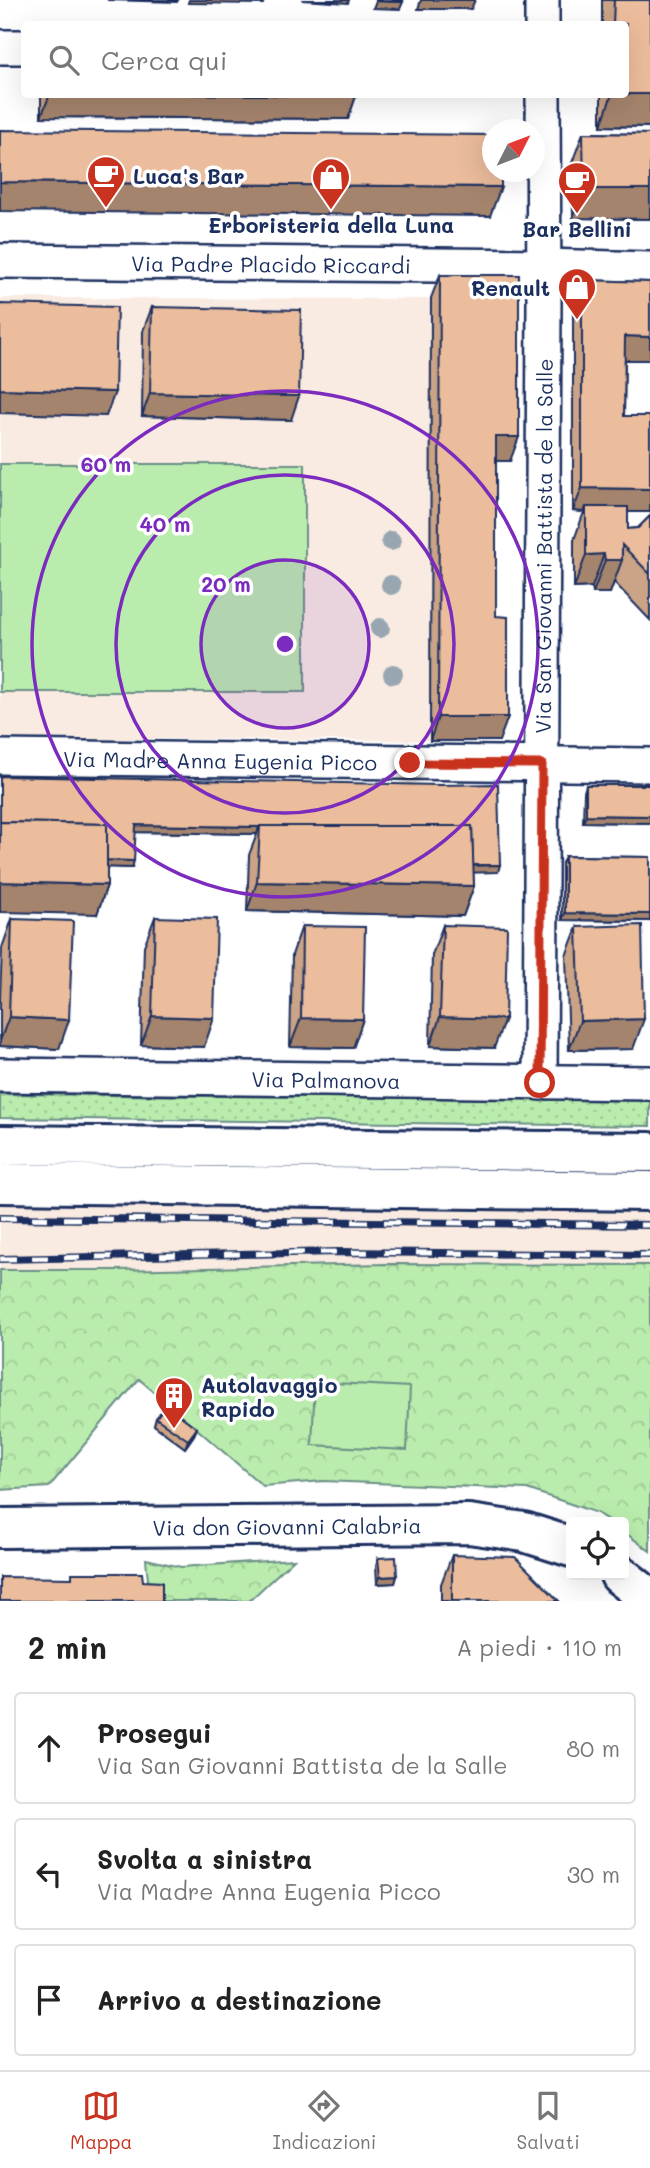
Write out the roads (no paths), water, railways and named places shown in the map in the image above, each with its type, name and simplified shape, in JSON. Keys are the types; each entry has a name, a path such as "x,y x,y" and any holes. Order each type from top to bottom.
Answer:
{"main road":[{"path":"0,1145 650,1152"},
{"path":"0,1183 650,1191"},
{"name":"Via don Giovanni Calabria","path":"0,1528 469,1524 524,1532 566,1545"},
{"path":"626,1580 650,1599"}],"street":[{"path":"542,0 542,21"},
{"path":"0,47 21,47"},
{"name":"Via San Giovanni Battista de la Salle","path":"540,1083 543,98"},
{"name":"Via Padre Placido Riccardi","path":"0,261 650,269"},
{"name":"Via Madre Anna Eugenia Picco","path":"0,757 650,765"},
{"name":"Via Palmanova","path":"0,1075 650,1083"}],"railway":[{"path":"0,1218 650,1225"},
{"path":"0,1259 337,1252 650,1255"}],"place":[{"name":"Luca's Bar","path":"106,209"},
{"name":"Erboristeria della Luna","path":"331,211"},
{"name":"Bar Bellini","path":"577,215"},
{"name":"Renault","path":"577,321"},
{"name":"Autolavaggio Rapido","path":"174,1430"}]}
